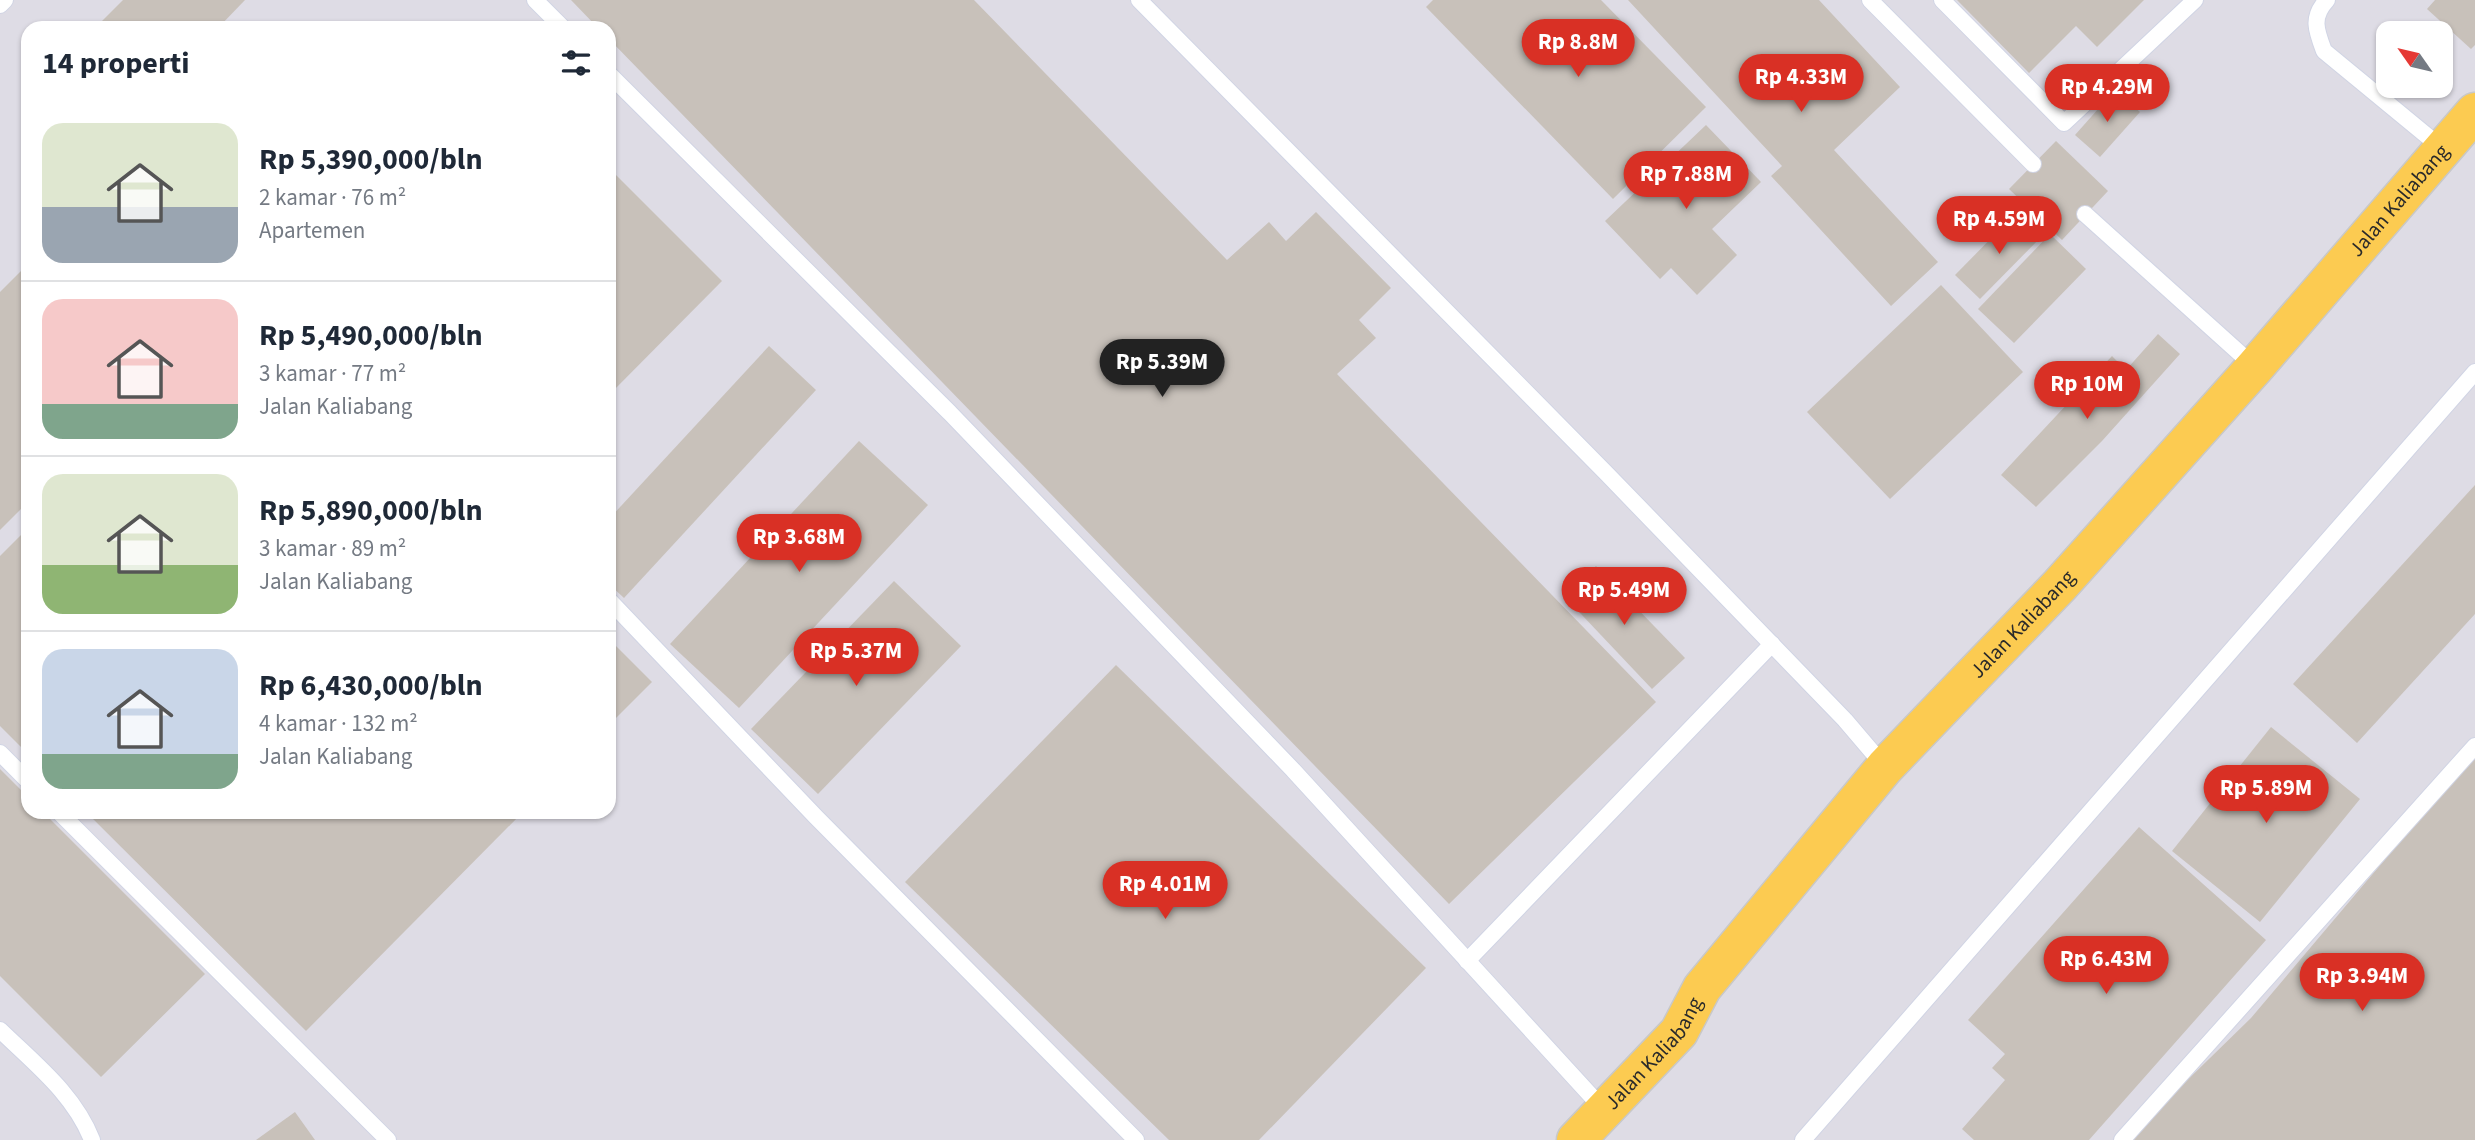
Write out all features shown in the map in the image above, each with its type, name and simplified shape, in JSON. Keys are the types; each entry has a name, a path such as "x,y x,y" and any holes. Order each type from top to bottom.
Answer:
{"main road":[{"name":"Jalan Kaliabang","path":"1576,1140 1679,1032 1702,988 1885,767 2060,585 2255,367 2475,112"}],"lane":[{"path":"0,5 5,0"},
{"path":"535,0 556,21"},
{"path":"1139,0 1772,645 1885,767"},
{"path":"1870,0 2033,164"},
{"path":"1942,0 2064,123 2195,0"},
{"path":"2327,0 2316,12 2315,29 2324,51 2443,149"},
{"path":"616,81 950,413 1293,770 1604,1110"},
{"path":"2085,214 2255,367"},
{"path":"1803,1140 2475,372"},
{"path":"616,607 816,817 1136,1140"},
{"path":"1467,961 1772,645"},
{"path":"2122,1140 2475,747"},
{"path":"0,753 21,773"},
{"path":"67,819 388,1140"},
{"path":"0,1030 66,1095 83,1118 92,1140"}],"shaded area":[{"path":"0,0 2475,0 2475,1140 0,1140"}],"building":[{"path":"123,0 245,0 225,21 102,21"},
{"path":"571,0 974,0 1227,260 1269,222 1286,241 1316,212 1391,288 1359,320 1376,338 1337,374 1656,702 1449,904 616,46 616,21 591,21"},
{"path":"1433,0 1601,0 1706,107 1613,199 1426,7"},
{"path":"1628,0 1819,0 1900,87 1834,150 1938,262 1891,306 1771,176 1782,166"},
{"path":"1957,0 2144,0 2097,47 2076,26 2029,73"},
{"path":"2435,0 2475,0 2475,45 2471,49 2454,34 2454,21 2440,21 2427,9"},
{"path":"2115,90 2140,112 2100,157 2075,135"},
{"path":"1706,125 1761,182 1712,229 1737,255 1697,295 1671,268 1660,279 1605,221"},
{"path":"2056,141 2108,191 2062,240 2009,189"},
{"path":"616,175 722,281 616,388"},
{"path":"2017,212 2042,236 1980,299 1955,275"},
{"path":"2050,234 2086,269 2014,343 1978,309"},
{"path":"21,271 21,509 0,530 0,292"},
{"path":"1941,285 2023,372 1890,499 1807,412"},
{"path":"2158,334 2180,354 2102,441 2036,507 2001,475 2112,356 2126,370"},
{"path":"769,346 816,390 624,598 616,591 616,511"},
{"path":"859,441 928,505 739,708 670,644"},
{"path":"2475,485 2475,614 2357,743 2293,684"},
{"path":"21,535 21,747 0,726 0,556"},
{"path":"1596,566 1685,658 1652,689 1564,596"},
{"path":"894,581 961,646 818,794 751,729"},
{"path":"616,646 652,682 616,718"},
{"path":"1116,665 1426,968 1259,1140 1169,1140 905,882"},
{"path":"2271,727 2360,799 2260,922 2172,851"},
{"path":"2475,753 2475,1140 2126,1140 2251,1018"},
{"path":"0,769 21,790 21,819 50,819 205,974 101,1077 0,976"},
{"path":"93,819 516,819 306,1031"},
{"path":"2139,827 2266,940 2089,1140 1974,1140 1962,1129 2005,1080 1992,1068 2005,1054 1968,1020"},
{"path":"295,1112 315,1140 256,1140"}]}
